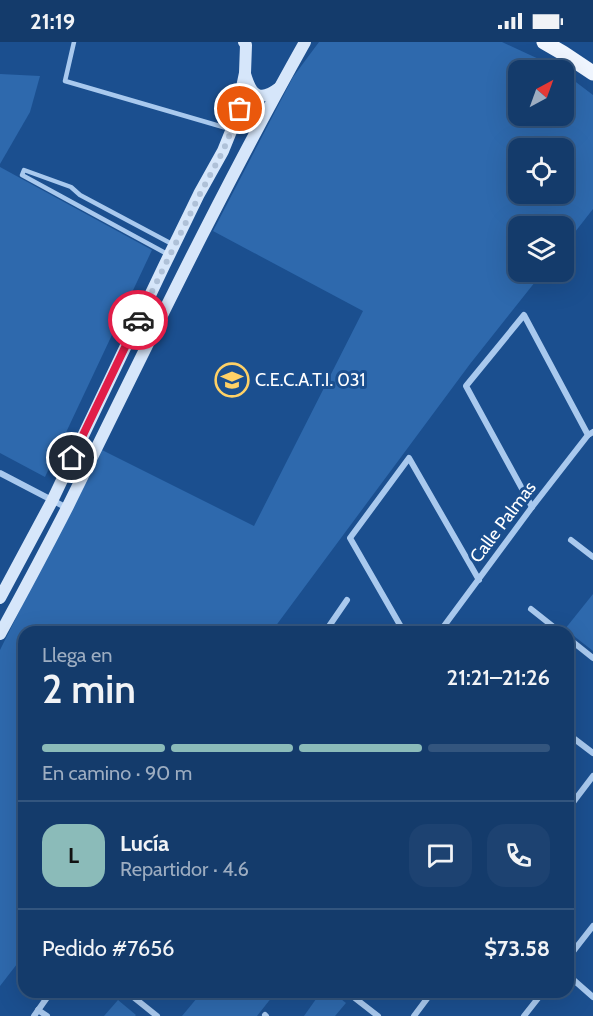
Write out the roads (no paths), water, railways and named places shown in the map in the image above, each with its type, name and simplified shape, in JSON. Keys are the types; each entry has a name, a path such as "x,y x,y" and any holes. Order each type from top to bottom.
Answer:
{"main road":[{"path":"0,598 52,501 172,250 223,151 240,109 245,73 246,45 244,42"},
{"path":"0,634 67,508 153,332 279,87 305,42"},
{"path":"544,42 593,73"},
{"path":"245,73 251,90 257,94 262,96 270,94 279,87"}],"street":[{"path":"532,507 466,386 524,315 591,434"},
{"name":"Calle Palmas","path":"444,626 532,507 591,434"},
{"path":"401,626 350,538 409,458 479,580"},
{"path":"0,473 67,508"},
{"path":"571,540 593,557"},
{"path":"329,626 347,600"},
{"path":"531,609 552,626"},
{"path":"574,643 593,658"},
{"path":"574,739 593,753"},
{"path":"574,801 593,776"},
{"path":"574,950 593,926"},
{"path":"574,980 593,997"},
{"path":"34,1016 47,998"},
{"path":"134,998 156,1016"},
{"path":"355,998 378,1016"},
{"path":"414,1016 428,998"},
{"path":"524,1016 538,998"},
{"path":"38,1010 47,1016"}],"lane":[{"path":"74,42 65,81 232,130"},
{"path":"24,170 71,187 80,195 124,218 172,250 120,228 22,175 24,170"},
{"path":"91,212 95,203"},
{"path":"120,228 124,218"}],"place":[{"name":"C.E.C.A.T.I. 031","path":"232,380"}]}
